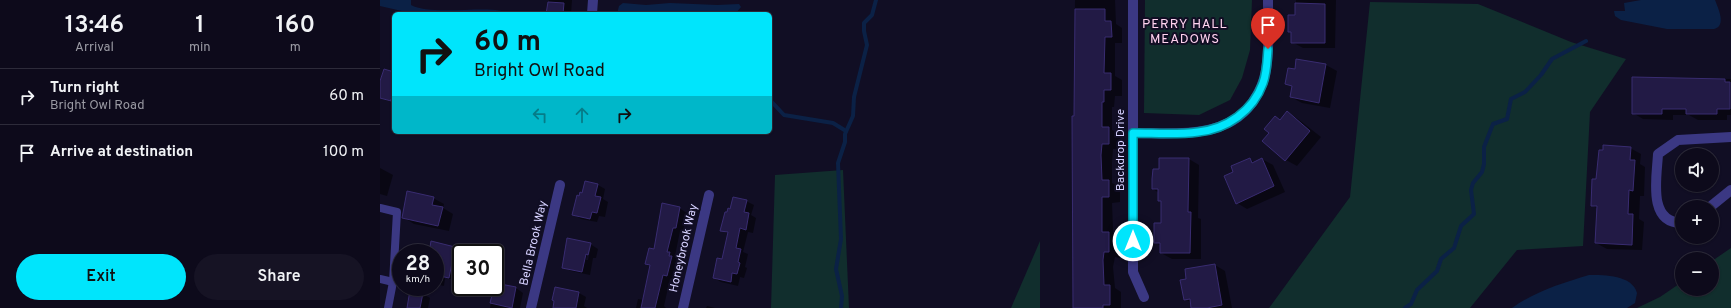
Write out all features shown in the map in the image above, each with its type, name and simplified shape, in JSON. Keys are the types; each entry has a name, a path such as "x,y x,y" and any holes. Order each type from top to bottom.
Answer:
{"street":[{"path":"592,12 593,0"},
{"name":"Backdrop Drive","path":"1133,0 1133,272 1144,297"},
{"path":"1133,133 1198,132 1216,128 1235,120 1248,109 1264,82 1266,69 1268,0"},
{"path":"1675,221 1669,220 1660,210 1656,197 1658,154 1667,146 1678,140 1731,137"},
{"name":"Bella Brook Way","path":"532,308 560,185"},
{"path":"1719,200 1731,190"},
{"name":"Honeybrook Way","path":"683,308 709,195"}],"lane":[{"path":"380,208 397,212 395,244"},
{"path":"380,279 392,282"},
{"path":"388,308 392,287"}],"green space":[{"path":"1145,0 1252,0 1250,50 1242,78 1230,100 1199,115 1144,113"},
{"path":"1370,2 1478,4 1571,42 1626,59 1590,112 1583,246 1517,250 1470,308 1269,308 1350,197"},
{"path":"843,170 849,308 771,308 775,175"},
{"path":"1040,241 1040,308 1011,308"},
{"path":"1731,248 1731,308 1637,308 1660,297 1675,287 1675,296 1719,296 1719,256"}],"water":[{"path":"380,0 411,0 411,5 434,10 478,9 504,12 406,12 380,6"},
{"path":"1641,0 1715,0 1721,21 1718,27 1714,29 1667,29 1621,20 1615,16 1614,11 1625,11 1624,3"},
{"path":"623,3 646,5 670,3 717,5 739,4 741,7 737,12 618,12 619,6"},
{"path":"1589,275 1603,275 1624,279 1634,287 1637,293 1635,303 1627,308 1512,308 1539,293"}],"building":[{"path":"548,2 564,3 563,12 546,12"},
{"path":"1295,3 1325,4 1325,43 1291,43 1291,32 1288,32 1288,15 1295,15"},
{"path":"1075,9 1105,9 1105,21 1111,21 1112,37 1105,37 1104,73 1111,73 1111,90 1104,90 1104,102 1102,102 1102,127 1109,127 1109,144 1102,144 1101,155 1102,180 1109,180 1109,197 1102,197 1102,232 1109,232 1109,252 1104,252 1103,260 1104,285 1110,285 1110,305 1103,305 1103,308 1073,308 1072,116 1074,116"},
{"path":"1296,59 1326,64 1319,103 1290,97 1292,86 1285,84 1288,68 1295,69"},
{"path":"384,69 392,71 391,101 380,98 380,81"},
{"path":"1632,77 1725,79 1725,82 1730,82 1730,109 1717,109 1717,114 1686,114 1686,109 1662,109 1662,114 1632,114"},
{"path":"1287,111 1310,131 1285,161 1262,141 1269,133 1264,129 1275,116 1280,120"},
{"path":"1603,145 1631,147 1630,160 1635,160 1633,191 1629,190 1628,214 1633,214 1632,245 1595,243 1597,206 1591,206 1592,179 1596,179 1599,150 1603,150"},
{"path":"1159,158 1189,158 1188,212 1191,212 1190,253 1160,253 1160,243 1154,243 1154,223 1161,223 1161,201 1158,201 1158,189 1152,189 1153,169 1159,169"},
{"path":"1250,158 1252,163 1262,158 1274,186 1236,204 1224,176 1233,172 1231,166"},
{"path":"585,181 598,184 595,196 601,197 597,213 592,212 590,219 572,215 577,195 579,196 580,192 582,193"},
{"path":"407,191 434,197 432,205 443,207 438,226 402,218"},
{"path":"733,197 747,200 744,212 749,213 746,230 740,228 736,248 741,249 738,262 740,263 737,274 732,273 731,282 713,278 717,258 722,259 728,232 720,231 725,212 727,212 728,208 730,209"},
{"path":"662,203 680,207 676,228 673,228 667,252 670,252 669,256 672,256 667,276 663,275 655,308 641,308 650,265 645,264 649,248 654,249"},
{"path":"567,238 591,243 588,255 586,254 582,272 562,268"},
{"path":"431,241 443,244 430,244"},
{"path":"444,244 452,246 452,263 449,278 444,277"},
{"path":"1215,264 1222,305 1207,308 1191,308 1190,299 1184,300 1180,280 1186,279 1185,269"},
{"path":"504,285 516,287 512,308 490,303 492,296 504,296"},
{"path":"555,287 579,292 576,308 553,308 554,301 552,300"},
{"path":"409,296 422,296 420,308 407,308"}],"waterway":[{"path":"841,308 842,296 836,269 841,239 838,163 845,142 845,134 853,116 854,97 867,45 864,23 872,15 876,0"},
{"path":"1405,308 1411,304 1417,290 1437,271 1441,259 1454,248 1461,226 1474,214 1471,190 1473,183 1482,172 1484,164 1484,147 1493,124 1507,119 1511,99 1525,92 1541,75 1552,59 1586,41"},
{"path":"772,102 784,115 833,123 846,131"}],"district":[{"name":"PERRY HALL MEADOWS","path":"1185,30"}],"route":[{"path":"1133,241 1133,133 1198,132 1216,128 1235,120 1248,109 1264,82 1268,49"}]}
